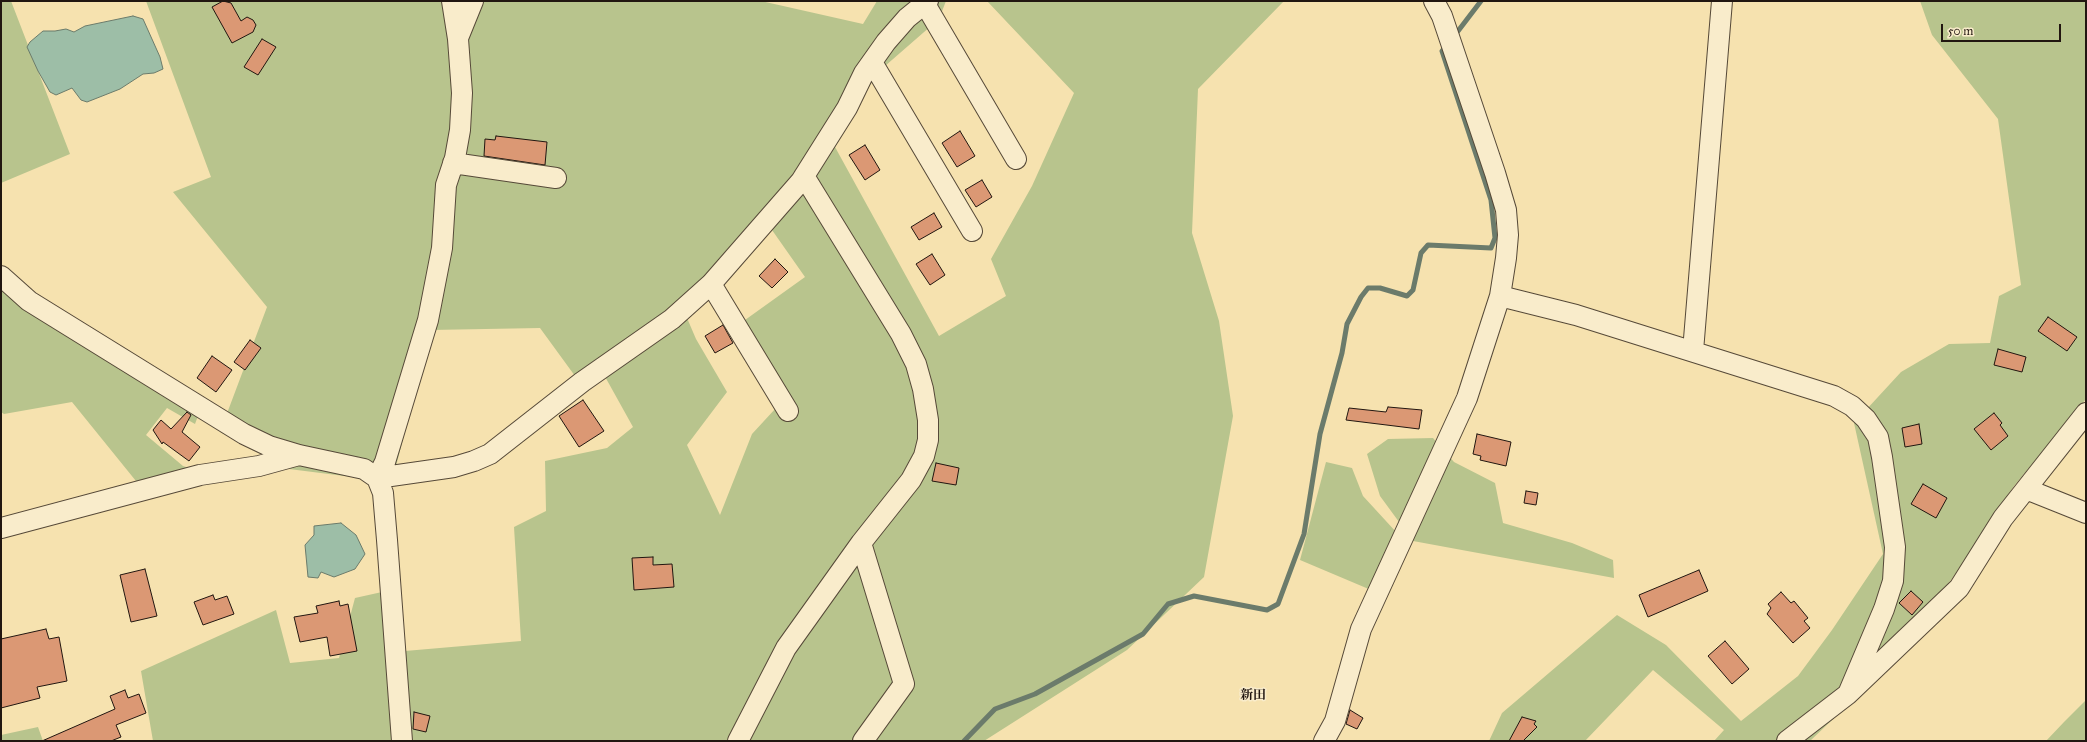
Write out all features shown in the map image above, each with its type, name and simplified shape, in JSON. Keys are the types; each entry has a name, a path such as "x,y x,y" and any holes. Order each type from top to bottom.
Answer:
{"street":[{"path":"377,478 385,462 428,320 442,248 446,185 453,163 460,130 462,93 458,39 452,1"},
{"path":"458,39 473,1"},
{"path":"1324,741 1335,721 1361,630 1467,398 1500,296 1508,235 1506,210 1442,16 1434,1"},
{"path":"1693,351 1722,1"},
{"path":"377,478 454,467 490,454 582,382 672,319 711,284 804,176 847,108 864,73 907,18 926,2 1016,159"},
{"path":"872,62 972,231"},
{"path":"453,163 556,178"},
{"path":"738,741 786,648 861,543 911,480 924,456 928,440 928,420 923,389 916,364 901,334 804,176"},
{"path":"1,276 29,301 244,434 269,446 299,455 364,469 377,478 382,493 386,532 402,741"},
{"path":"711,284 788,411"},
{"path":"1500,296 1576,315 1834,396 1852,406 1866,419 1878,437 1894,547 1893,581 1884,609 1848,694"},
{"path":"1787,741 1848,694 1959,588 2003,518 2086,413"},
{"path":"1,528 200,475 259,466 299,455"},
{"path":"2026,489 2086,513"},
{"path":"861,543 904,684 863,741"}],"green space":[{"path":"1,1 11,1 70,154 1,183"},
{"path":"146,1 761,1 863,24 877,1 946,1 939,19 877,73 835,147 939,336 1006,296 991,259 1032,186 1074,93 987,1 1284,1 1198,89 1192,233 1219,321 1233,416 1204,577 1127,650 984,741 153,741 141,671 276,610 290,663 339,658 355,598 400,588 405,651 521,641 514,527 546,511 545,461 607,448 633,427 598,364 575,376 540,328 431,330 392,482 289,469 220,432 267,307 173,192 211,177","holes":["772,230 805,277 745,320 787,396 752,434 720,515 687,445 727,392 696,339 687,318"]},
{"path":"1920,1 2086,1 2086,399 2014,486 1951,580 1851,702 1810,741 1714,741 1724,730 1653,670 1585,741 1489,741 1502,713 1617,615 1666,645 1741,721 1798,676 1832,630 1883,554 1854,423 1901,372 1949,344 1990,343 1999,296 2021,285 1998,119 1932,35"},
{"path":"1,279 199,413 195,424 167,408 146,435 183,466 195,470 140,486 72,402 4,414 1,412"},
{"path":"1433,438 1454,462 1495,483 1503,523 1572,543 1613,560 1614,578 1413,541 1380,496 1367,454 1388,439"},
{"path":"1326,462 1352,468 1363,496 1397,533 1371,590 1300,560"},
{"path":"2086,700 2086,741 2046,741 2064,722"},
{"path":"38,727 43,741 1,741 1,735"}],"shaded area":[{"path":"133,16 143,19 160,57 163,69 154,73 143,74 120,89 87,102 81,100 72,88 56,95 50,92 27,47 30,42 43,31 66,29 74,32 85,26"},
{"path":"341,523 356,535 365,554 355,569 334,577 321,572 318,578 308,577 305,545 314,535 314,526"}],"building":[{"path":"223,1 231,3 241,21 247,17 253,20 256,25 253,32 232,43 212,7"},
{"path":"262,39 276,47 258,75 244,67"},
{"path":"960,131 975,156 957,167 942,143"},
{"path":"496,136 547,142 545,165 484,156 485,139 495,140"},
{"path":"865,145 880,170 865,180 849,155"},
{"path":"982,180 992,197 976,207 965,190"},
{"path":"934,213 942,227 919,240 911,227"},
{"path":"932,254 945,275 930,285 916,264"},
{"path":"775,259 788,272 772,288 759,276"},
{"path":"2048,317 2077,337 2067,351 2038,331"},
{"path":"723,325 733,343 715,353 705,336"},
{"path":"250,340 261,348 245,370 234,362"},
{"path":"1998,349 2026,357 2022,372 1994,365"},
{"path":"212,356 232,370 216,392 197,378"},
{"path":"583,400 604,431 579,447 559,416"},
{"path":"1388,407 1422,410 1419,429 1346,420 1349,408 1386,412"},
{"path":"187,412 191,415 182,432 200,447 189,461 163,442 162,444 153,430 161,420 171,429"},
{"path":"1994,413 2002,423 2000,425 2008,436 1991,450 1974,429"},
{"path":"1919,424 1922,444 1905,447 1902,428"},
{"path":"1477,434 1511,442 1506,466 1480,460 1481,456 1473,454"},
{"path":"936,463 959,468 956,485 932,481"},
{"path":"1923,484 1947,498 1936,518 1911,504"},
{"path":"1526,491 1538,493 1536,505 1524,503"},
{"path":"653,557 653,565 672,564 674,587 634,590 632,558"},
{"path":"145,569 157,616 131,622 120,575"},
{"path":"1699,570 1708,591 1648,617 1639,595"},
{"path":"1911,591 1923,602 1912,615 1899,603"},
{"path":"1781,592 1791,603 1794,601 1808,618 1804,621 1810,628 1793,643 1767,614 1771,608 1768,604"},
{"path":"213,595 215,600 227,596 234,614 203,625 194,602"},
{"path":"339,601 340,606 348,604 357,651 330,656 327,637 300,642 294,617 318,613 316,606"},
{"path":"46,629 49,639 59,637 67,681 37,687 40,698 1,708 1,639"},
{"path":"1725,641 1749,669 1732,684 1708,656"},
{"path":"125,690 128,698 139,694 146,713 116,725 121,737 111,741 42,741 115,709 110,696"},
{"path":"1350,710 1363,718 1357,729 1346,724"},
{"path":"414,712 430,716 426,732 413,729"},
{"path":"1522,717 1536,721 1534,724 1537,727 1523,741 1509,741"}],"waterway":[{"path":"1455,35 1481,1"},
{"path":"964,741 995,709 1035,694 1143,634 1168,604 1194,596 1267,610 1278,604 1304,534 1320,434 1342,353 1347,324 1361,297 1368,288 1380,288 1407,296 1413,290 1421,253 1428,245 1491,248 1495,238 1491,200 1442,51 1447,45"}],"district":[{"name":"新田","path":"1253,696"}]}
